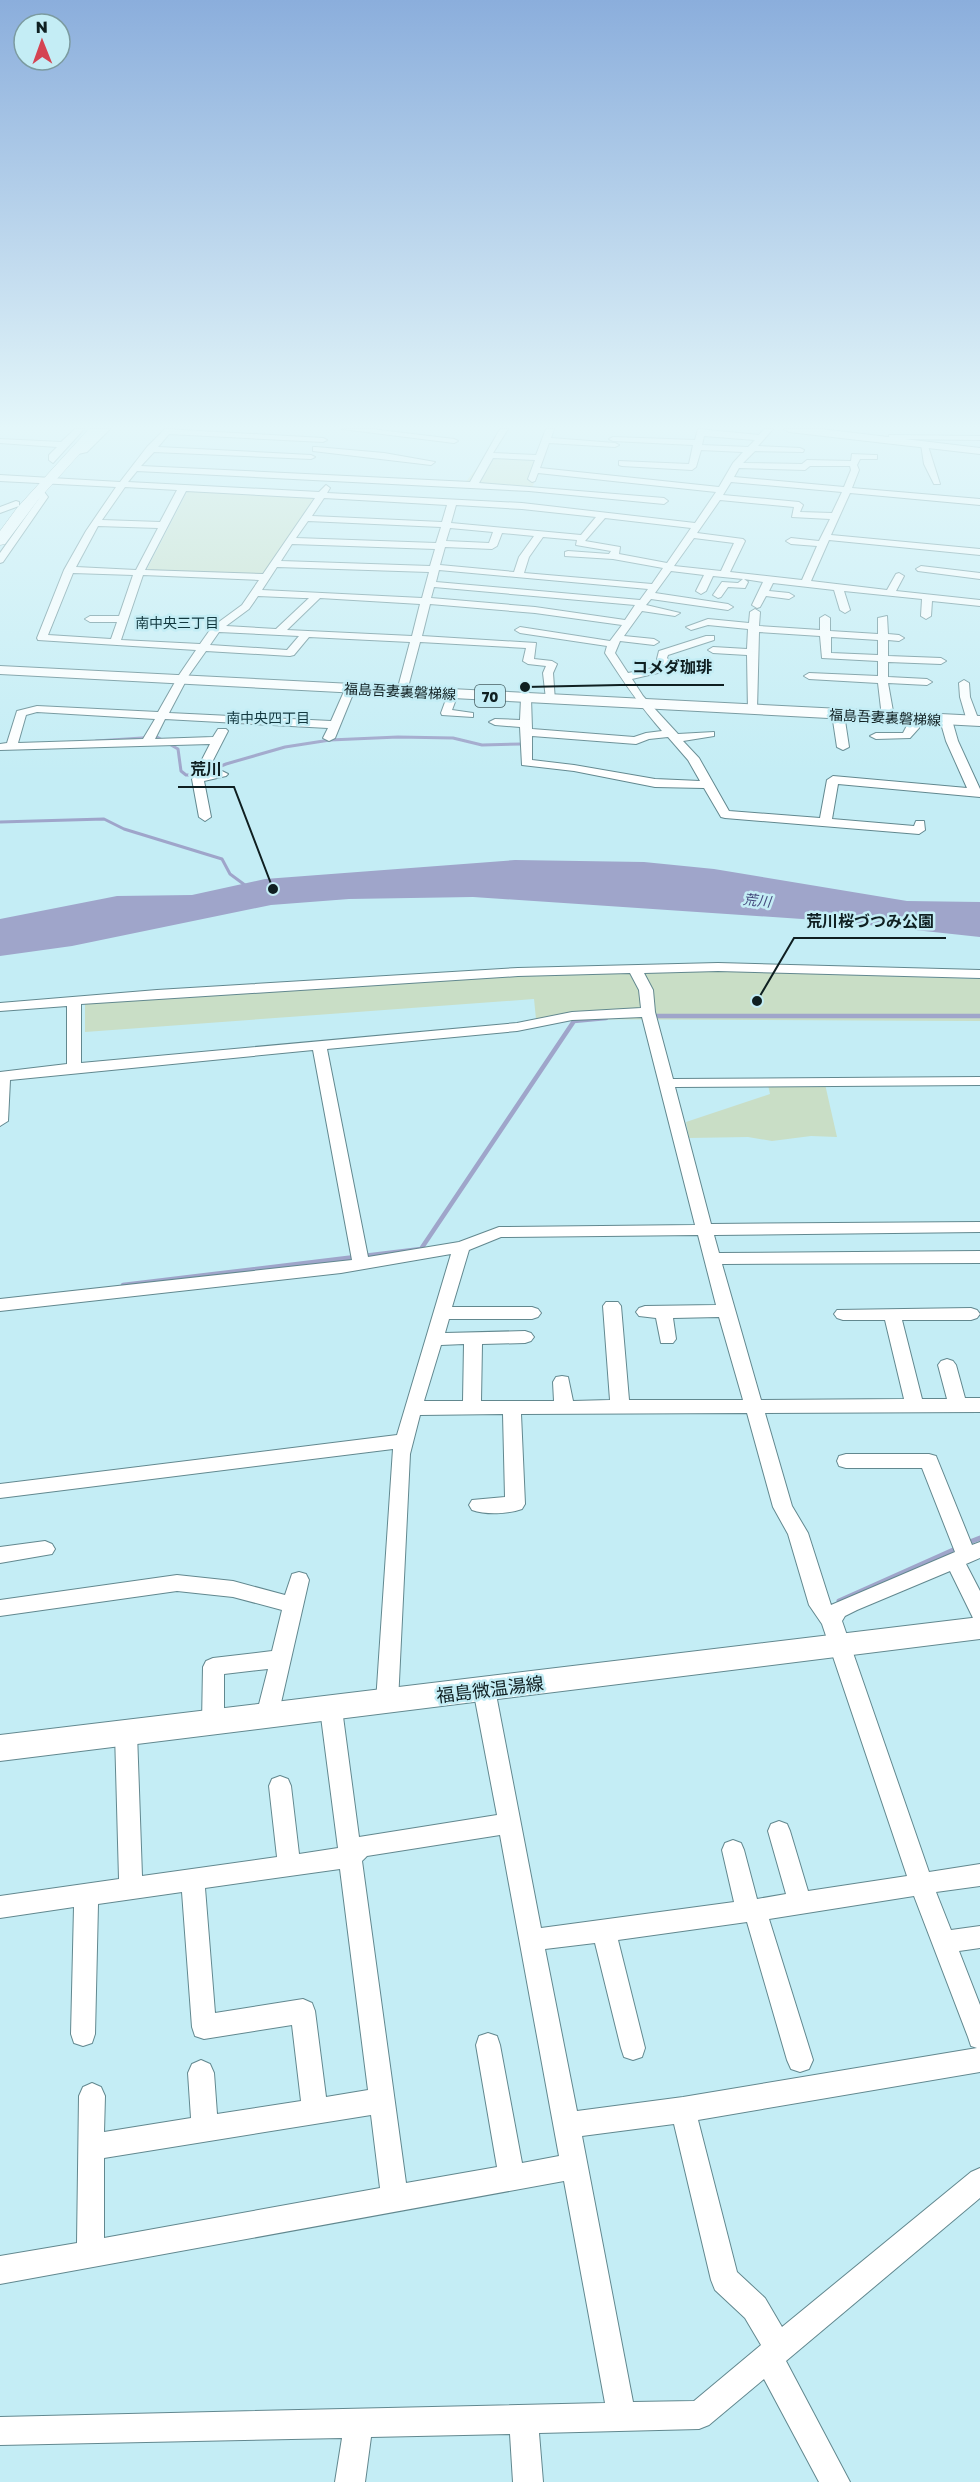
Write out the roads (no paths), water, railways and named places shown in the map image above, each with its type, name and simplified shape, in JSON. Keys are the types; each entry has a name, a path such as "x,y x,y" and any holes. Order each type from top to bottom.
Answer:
{"main road":[{"name":"福島吾妻裏磐梯線","path":"0,670 976,721"},
{"name":"福島微温湯線","path":"0,1748 484,1689 835,1632 980,1628"}],"street":[{"path":"0,560 11,545"},
{"path":"83,545 69,570 42,638 290,653 307,633"},
{"path":"115,642 139,573 153,545"},
{"path":"155,739 162,716 184,675 203,647 216,629 246,607 287,545"},
{"path":"434,545 493,545"},
{"path":"402,691 440,545"},
{"path":"518,576 524,557 532,545"},
{"path":"591,545 617,549 613,556"},
{"path":"683,545 627,623 610,652 639,698 647,704 693,758 710,785 725,816 919,830 920,824"},
{"path":"724,574 738,545"},
{"path":"807,582 821,545"},
{"path":"870,545 980,552"},
{"path":"274,564 433,568 518,576 613,556 711,573 838,586 853,584 890,593 980,603"},
{"path":"569,564 675,613"},
{"path":"921,569 980,576"},
{"path":"69,570 265,578"},
{"path":"701,591 711,573"},
{"path":"718,595 725,584 742,586 746,576"},
{"path":"890,593 899,576"},
{"path":"752,710 752,652 756,609 770,578"},
{"path":"429,584 540,594 645,598 728,607"},
{"path":"838,586 845,610"},
{"path":"257,593 425,599 532,609 627,623"},
{"path":"763,593 789,596"},
{"path":"512,644 540,594"},
{"path":"279,632 318,595"},
{"path":"926,616 927,598"},
{"path":"825,618 826,656 941,661"},
{"path":"883,618 884,680 888,717"},
{"path":"90,619 123,619"},
{"path":"691,627 708,622 754,628 899,638"},
{"path":"216,629 532,645 528,661 552,663 548,673 551,699"},
{"path":"520,630 615,641 654,642"},
{"path":"625,677 671,667 662,659 663,653 710,638"},
{"path":"713,650 752,652"},
{"path":"809,676 927,682"},
{"path":"964,683 965,697 976,721"},
{"path":"330,738 350,689"},
{"path":"453,694 446,713 470,715"},
{"path":"965,697 980,698"},
{"path":"526,698 526,763 574,768 655,783 710,785"},
{"path":"218,740 155,739 10,744 21,713 37,709 334,725"},
{"path":"107,724 114,713"},
{"path":"838,714 843,747"},
{"path":"876,736 906,736 913,728 916,718"},
{"path":"205,817 198,779 228,719"},
{"path":"946,720 963,768 976,787"},
{"path":"495,722 525,728 636,741 646,736 710,734"},
{"path":"963,768 980,768"},
{"path":"198,779 222,774"},
{"path":"825,822 833,780 976,787"},
{"path":"0,1007 518,972 718,967 980,974"},
{"path":"634,969 645,990 648,1012 712,1259 783,1508 798,1533 819,1605 835,1632 922,1885 980,2037"},
{"path":"74,1001 74,1068"},
{"path":"0,1121 2,1076 517,1026 572,1016 648,1012"},
{"path":"319,1046 361,1264"},
{"path":"666,1083 980,1081"},
{"path":"0,1305 361,1264 462,1247 499,1232 980,1227"},
{"path":"945,1228 954,1257"},
{"path":"387,1702 404,1441 462,1247"},
{"path":"712,1259 980,1257"},
{"path":"612,1306 620,1407"},
{"path":"645,1312 726,1311"},
{"path":"664,1312 667,1339"},
{"path":"443,1313 532,1313"},
{"path":"843,1314 971,1314"},
{"path":"892,1314 915,1405"},
{"path":"435,1339 525,1337"},
{"path":"472,1408 473,1338"},
{"path":"947,1365 958,1405"},
{"path":"562,1383 564,1407"},
{"path":"412,1408 980,1405"},
{"path":"479,1505 516,1504 512,1407"},
{"path":"0,1491 404,1441"},
{"path":"846,1461 929,1461 967,1556 980,1612"},
{"path":"0,1555 45,1549"},
{"path":"835,1632 838,1610 967,1556"},
{"path":"267,1716 299,1580"},
{"path":"0,1608 177,1583 232,1589 292,1605"},
{"path":"213,1723 213,1667 279,1659"},
{"path":"484,1689 622,2418"},
{"path":"331,1709 395,2200"},
{"path":"126,1733 131,1887"},
{"path":"280,1786 289,1866"},
{"path":"0,1907 350,1857 361,1847 510,1823"},
{"path":"778,1831 800,1903"},
{"path":"733,1850 800,2060"},
{"path":"532,1940 800,1903 980,1875"},
{"path":"194,1879 204,2027 303,2011 315,2112"},
{"path":"83,2034 86,1895"},
{"path":"604,1930 633,2048"},
{"path":"944,1942 980,1937"},
{"path":"489,2045 512,2178"},
{"path":"568,2125 683,2110 980,2060"},
{"path":"201,2073 205,2129"},
{"path":"90,2254 92,2096"},
{"path":"93,2146 382,2101"},
{"path":"683,2110 725,2280 755,2308 835,2482"},
{"path":"0,2270 576,2166"},
{"path":"0,2431 699,2415 980,2181"},
{"path":"523,2420 528,2482"},
{"path":"350,2482 359,2423"}],"water":[{"path":"515,860 644,862 714,869 907,901 980,902 980,937 831,921 473,897 349,899 271,905 72,946 0,956 0,919 117,896 192,895 265,879"}],"waterway":[{"path":"96,741 157,737 178,749 181,771 186,775 199,775 226,764 285,747 330,740 398,737 453,738 482,745 522,744"},
{"path":"0,822 104,819 124,829 222,859 230,874 249,888"},
{"path":"651,1016 980,1016"},
{"path":"123,1285 421,1249 574,1021 606,1018"},
{"path":"967,1543 980,1538"},
{"path":"839,1601 960,1547"}],"place":[{"name":"コメダ珈琲","path":"525,687"},
{"name":"荒川","path":"273,889"},
{"name":"荒川桜づつみ公園","path":"757,1001"}],"district":[{"name":"南中央三丁目","path":"177,622"},
{"name":"南中央四丁目","path":"268,717"}]}
